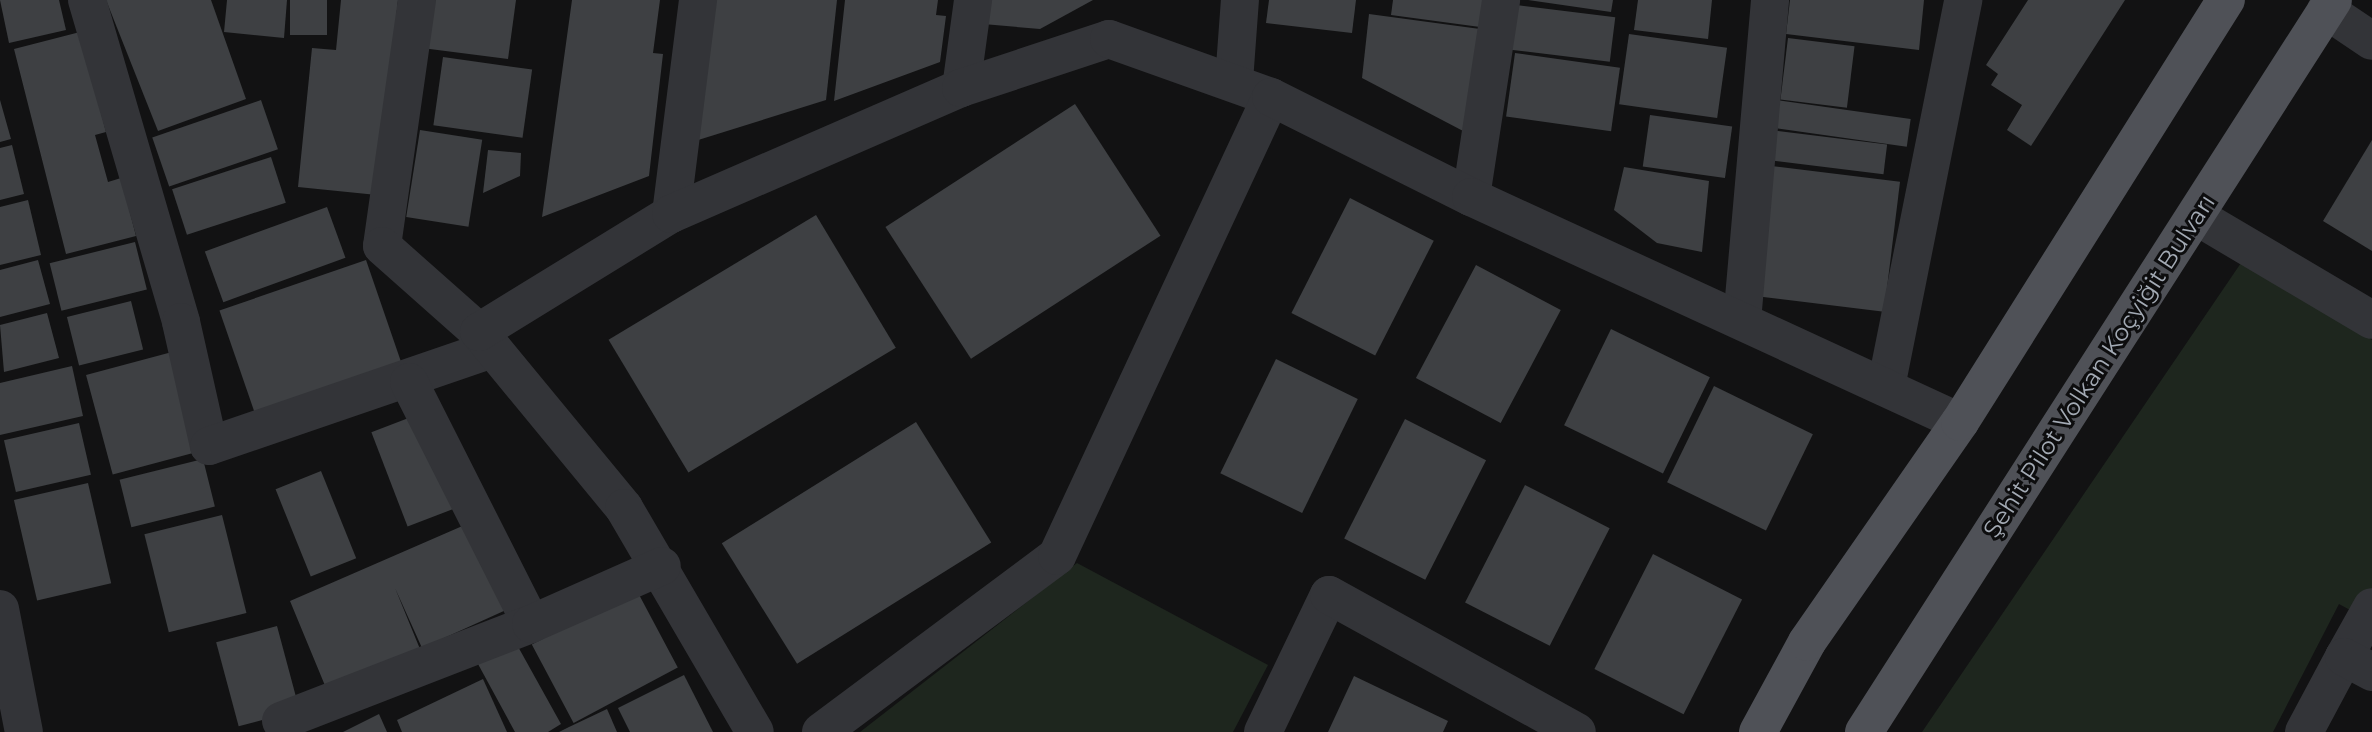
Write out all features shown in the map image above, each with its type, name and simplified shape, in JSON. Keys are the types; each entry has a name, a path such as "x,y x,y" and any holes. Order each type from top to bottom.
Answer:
{"main road":[{"path":"1758,732 1807,642 1961,422 2226,0"},
{"name":"Şehit Pilot Volkan Koçyiğit Bulvarı","path":"1864,732 2330,5"}],"street":[{"path":"87,0 181,322 209,446 409,382 486,340 671,214 961,88 1109,39 1234,81 1271,97 1471,197 1961,422"},
{"path":"417,0 383,246 486,340 624,508 662,566 755,732"},
{"path":"671,214 698,0"},
{"path":"961,88 972,0"},
{"path":"1234,81 1240,0"},
{"path":"1471,197 1501,0"},
{"path":"1742,321 1770,0"},
{"path":"1886,387 1963,0"},
{"path":"2330,5 2372,41"},
{"path":"821,732 1057,556 1271,97"},
{"path":"2196,216 2372,320"},
{"path":"409,382 531,624"},
{"path":"281,721 531,624 662,566"},
{"path":"1263,732 1329,595 1577,732"},
{"path":"2304,732 2358,664 2372,607"},
{"path":"0,609 24,732"}],"shaded area":[{"path":"2243,260 2372,340 2372,622 2339,604 2273,732 1922,732"},
{"path":"1077,563 1268,665 1233,732 860,732"}],"building":[{"path":"0,0 59,0 66,30 9,43"},
{"path":"106,0 211,0 246,99 158,131"},
{"path":"227,0 287,0 284,38 224,32"},
{"path":"290,0 327,0 327,35 290,35"},
{"path":"341,0 398,0 377,195 298,187 312,48 336,50"},
{"path":"428,0 516,0 508,59 422,48"},
{"path":"572,0 660,0 653,53 663,54 649,176 542,217"},
{"path":"713,0 837,0 826,100 695,141"},
{"path":"845,0 938,0 936,15 946,16 940,62 834,101"},
{"path":"986,0 1093,0 1040,29 983,24"},
{"path":"1269,0 1356,0 1352,33 1266,23"},
{"path":"1393,0 1484,0 1480,27 1391,15"},
{"path":"1528,0 1613,0 1611,12"},
{"path":"1638,0 1712,0 1708,39 1634,30"},
{"path":"1790,0 1924,0 1919,50 1786,34"},
{"path":"2028,0 2125,0 2031,146 2007,130 2022,105 1991,85 1998,74 1986,65"},
{"path":"1516,5 1615,17 1610,62 1511,50"},
{"path":"1369,14 1480,29 1465,132 1362,78"},
{"path":"80,32 106,132 95,135 108,182 121,178 136,236 66,254 14,49"},
{"path":"1629,34 1727,48 1717,118 1619,104"},
{"path":"1788,38 1855,46 1847,108 1780,100"},
{"path":"1515,53 1620,68 1611,131 1506,116"},
{"path":"443,57 532,70 523,138 433,125"},
{"path":"0,100 11,139 0,142"},
{"path":"261,100 278,149 169,187 152,137"},
{"path":"1776,100 1911,119 1907,147 1772,128"},
{"path":"1075,104 1161,236 971,359 885,227"},
{"path":"1650,115 1732,127 1725,178 1643,166"},
{"path":"420,130 482,140 468,227 406,217"},
{"path":"1769,130 1887,145 1883,174 1765,160"},
{"path":"2372,140 2372,251 2323,221"},
{"path":"12,145 24,194 0,200 0,148"},
{"path":"488,150 521,153 520,176 483,193"},
{"path":"271,157 286,203 187,235 172,189"},
{"path":"1771,166 1900,182 1884,312 1755,296"},
{"path":"1624,167 1709,181 1702,252 1657,243 1614,210"},
{"path":"1350,198 1434,241 1375,356 1291,313"},
{"path":"28,200 41,255 0,265 0,207"},
{"path":"327,207 345,258 223,302 205,251"},
{"path":"816,215 896,348 688,473 609,340"},
{"path":"135,242 147,290 61,311 50,263"},
{"path":"38,260 50,304 0,317 0,270"},
{"path":"366,260 402,366 256,416 219,310"},
{"path":"1476,265 1561,310 1501,423 1416,378"},
{"path":"131,301 143,350 79,365 67,317"},
{"path":"47,313 59,358 4,372 0,325"},
{"path":"1611,329 1710,377 1663,473 1564,425"},
{"path":"172,352 199,451 113,475 86,375"},
{"path":"1276,359 1358,399 1302,513 1220,473"},
{"path":"72,366 83,416 0,435 0,383"},
{"path":"1714,386 1813,434 1766,530 1667,482"},
{"path":"419,414 455,508 408,527 371,432"},
{"path":"1405,419 1486,460 1425,580 1344,538"},
{"path":"916,422 991,542 797,664 722,543"},
{"path":"79,423 91,475 16,492 4,440"},
{"path":"203,459 215,507 131,527 120,480"},
{"path":"321,471 356,558 311,577 276,489"},
{"path":"88,483 111,583 37,600 14,500"},
{"path":"1525,485 1610,528 1550,646 1465,603"},
{"path":"222,515 246,613 169,632 144,534"},
{"path":"467,524 506,610 422,648 395,588 420,649 326,688 290,601"},
{"path":"1653,554 1742,599 1684,714 1594,669"},
{"path":"636,589 678,668 574,723 532,644"},
{"path":"277,626 300,710 239,726 216,642"},
{"path":"516,643 561,724 548,732 515,732 478,664"},
{"path":"684,675 713,732 630,732 618,708"},
{"path":"1354,676 1448,721 1443,732 1328,732"},
{"path":"483,679 507,732 402,732 397,720"},
{"path":"607,709 617,732 559,732 569,727"},
{"path":"379,714 387,732 343,732"}]}
